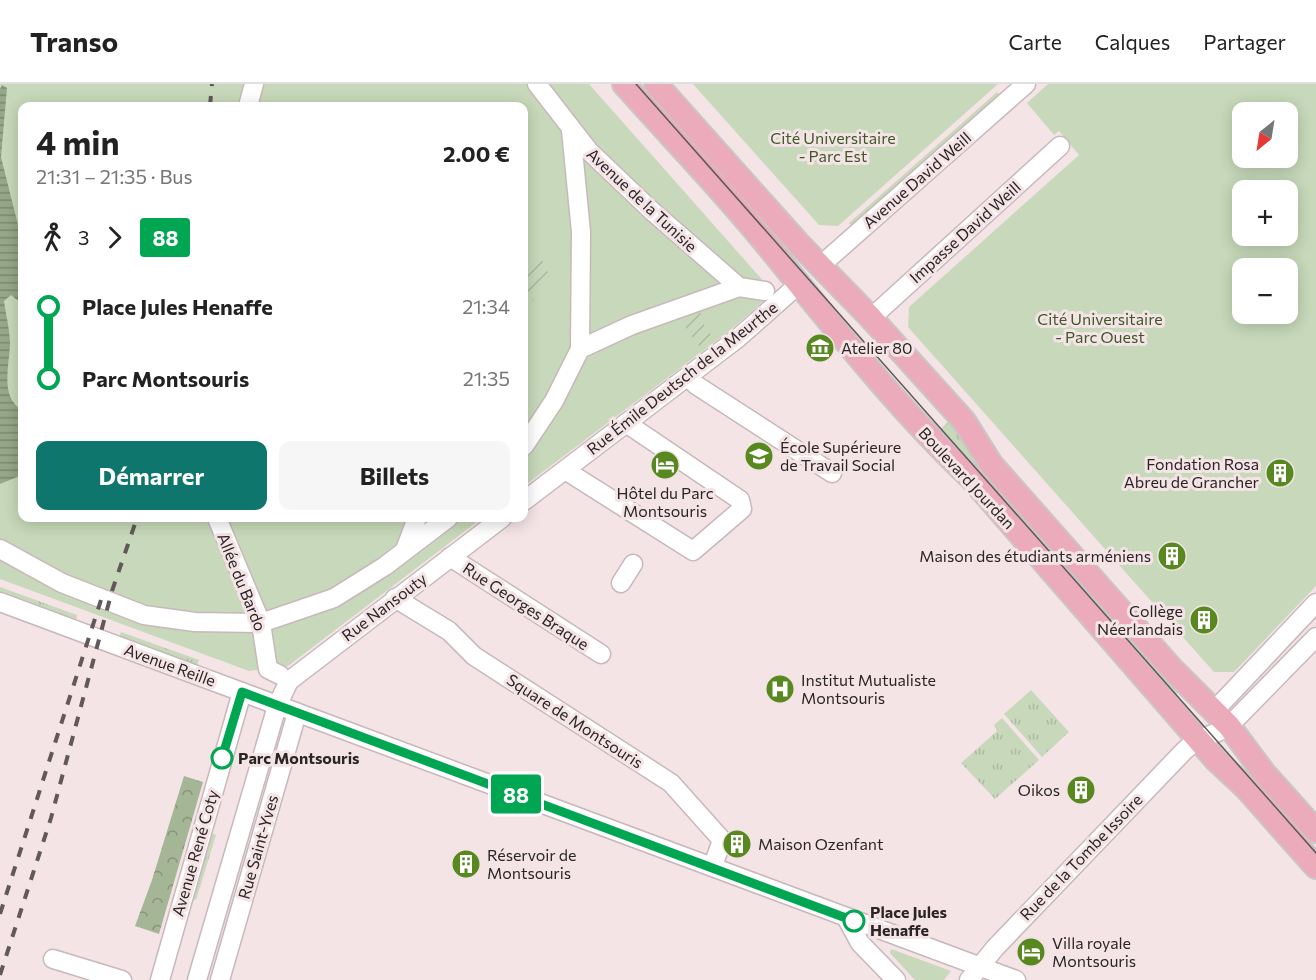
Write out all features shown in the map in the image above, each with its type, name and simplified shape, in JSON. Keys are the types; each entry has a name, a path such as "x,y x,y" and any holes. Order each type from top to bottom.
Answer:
{"main road":[{"name":"Boulevard Jourdan","path":"624,84 764,241 798,285 927,436 972,479 1197,738 1316,867"},
{"name":"Boulevard Jourdan","path":"656,84 964,422 999,472 1173,670 1222,718 1264,772 1316,831"}],"street":[{"path":"249,102 254,84"},
{"name":"Avenue de la Tunisie","path":"537,84 589,151 651,212 739,287"},
{"name":"Avenue David Weill","path":"820,266 1020,89"},
{"path":"528,440 543,418 580,349 580,232 571,130"},
{"name":"Impasse David Weill","path":"871,318 1060,146"},
{"name":"Rue Émile Deutsch de la Meurthe","path":"565,470 738,338 798,285"},
{"path":"580,349 632,325 739,287 765,291"},
{"path":"688,377 696,385 832,473"},
{"path":"528,498 565,470 693,550 742,509 740,500 626,423"},
{"name":"Allée du Bardo","path":"219,522 261,623 268,669 280,675"},
{"path":"404,552 415,522"},
{"path":"0,549 62,583 144,615 186,622 261,623 334,597 404,552 443,522"},
{"name":"Rue Nansouty","path":"277,706 288,681 497,522"},
{"name":"Rue Georges Braque","path":"450,557 602,654"},
{"path":"621,583 633,564"},
{"name":"Square de Montsouris","path":"395,598 449,632 474,656 670,783 722,840 713,866"},
{"name":"Avenue Reille","path":"0,602 713,866 847,919 876,927 975,973 1016,980"},
{"path":"1197,738 1218,734 1222,718 1316,603"},
{"path":"1222,718 1316,637"},
{"name":"Avenue René Coty","path":"160,980 242,692"},
{"path":"197,980 277,706"},
{"name":"Rue Saint-Yves","path":"220,980 297,713"},
{"name":"Rue de la Tombe Issoire","path":"975,973 1042,898 1197,738"},
{"path":"847,919 860,943 896,980"},
{"path":"53,959 122,980"}],"green space":[{"path":"0,84 589,84 766,284 765,300 728,332 528,483 528,102 18,102 18,522 477,522 288,666 249,671 0,579"},
{"name":"Cité Universitaire - Parc Est","path":"693,84 998,84 838,226 819,225"},
{"name":"Cité Universitaire - Parc Ouest","path":"1048,84 1316,84 1316,586 1234,672 1214,672 908,327 909,307 1079,155 1059,131 1054,135 1027,103"},
{"path":"997,92 1000,95 852,226 849,223"},
{"path":"541,258 552,281 537,291 534,300 528,304 528,266"},
{"path":"697,310 715,340 702,350 686,329 685,313"},
{"path":"953,418 1183,688 1172,698 933,435"},
{"path":"0,587 77,615 76,621 0,593"},
{"path":"121,632 199,660 197,665 119,637"},
{"path":"1031,690 1069,732 1042,757 1004,714"},
{"path":"1002,718 1039,760 995,799 961,763 997,731 994,725"},
{"path":"184,776 203,782 159,934 135,926 152,880"},
{"path":"209,832 216,835 196,900 190,898"},
{"path":"891,949 951,971 944,980 915,980 890,953"}],"shaded area":[{"path":"2,85 7,88 1,157 18,225 18,301 11,295 4,301 10,339 8,390 18,407 18,477 0,484 0,89"}],"tram line":[{"path":"636,84 1316,853"}],"railway":[{"path":"210,102 212,84"},
{"path":"0,975 51,818 112,591 136,522"},
{"path":"0,914 101,600"}],"bus line":[{"name":"88","path":"222,758 242,692 713,866 854,921"}],"place":[{"name":"Atelier 80","path":"820,348"},
{"name":"École Supérieure de Travail Social","path":"759,456"},
{"name":"Hôtel du Parc Montsouris","path":"665,465"},
{"name":"Fondation Rosa Abreu de Grancher","path":"1280,473"},
{"name":"Maison des étudiants arméniens","path":"1172,556"},
{"name":"Collège Néerlandais","path":"1204,620"},
{"name":"Institut Mutualiste Montsouris","path":"780,689"},
{"name":"Parc Montsouris","path":"222,758"},
{"name":"Oikos","path":"1081,790"},
{"name":"Maison Ozenfant","path":"737,844"},
{"name":"Réservoir de Montsouris","path":"466,864"},
{"name":"Place Jules Henaffe","path":"854,921"},
{"name":"Villa royale Montsouris","path":"1031,952"}]}
